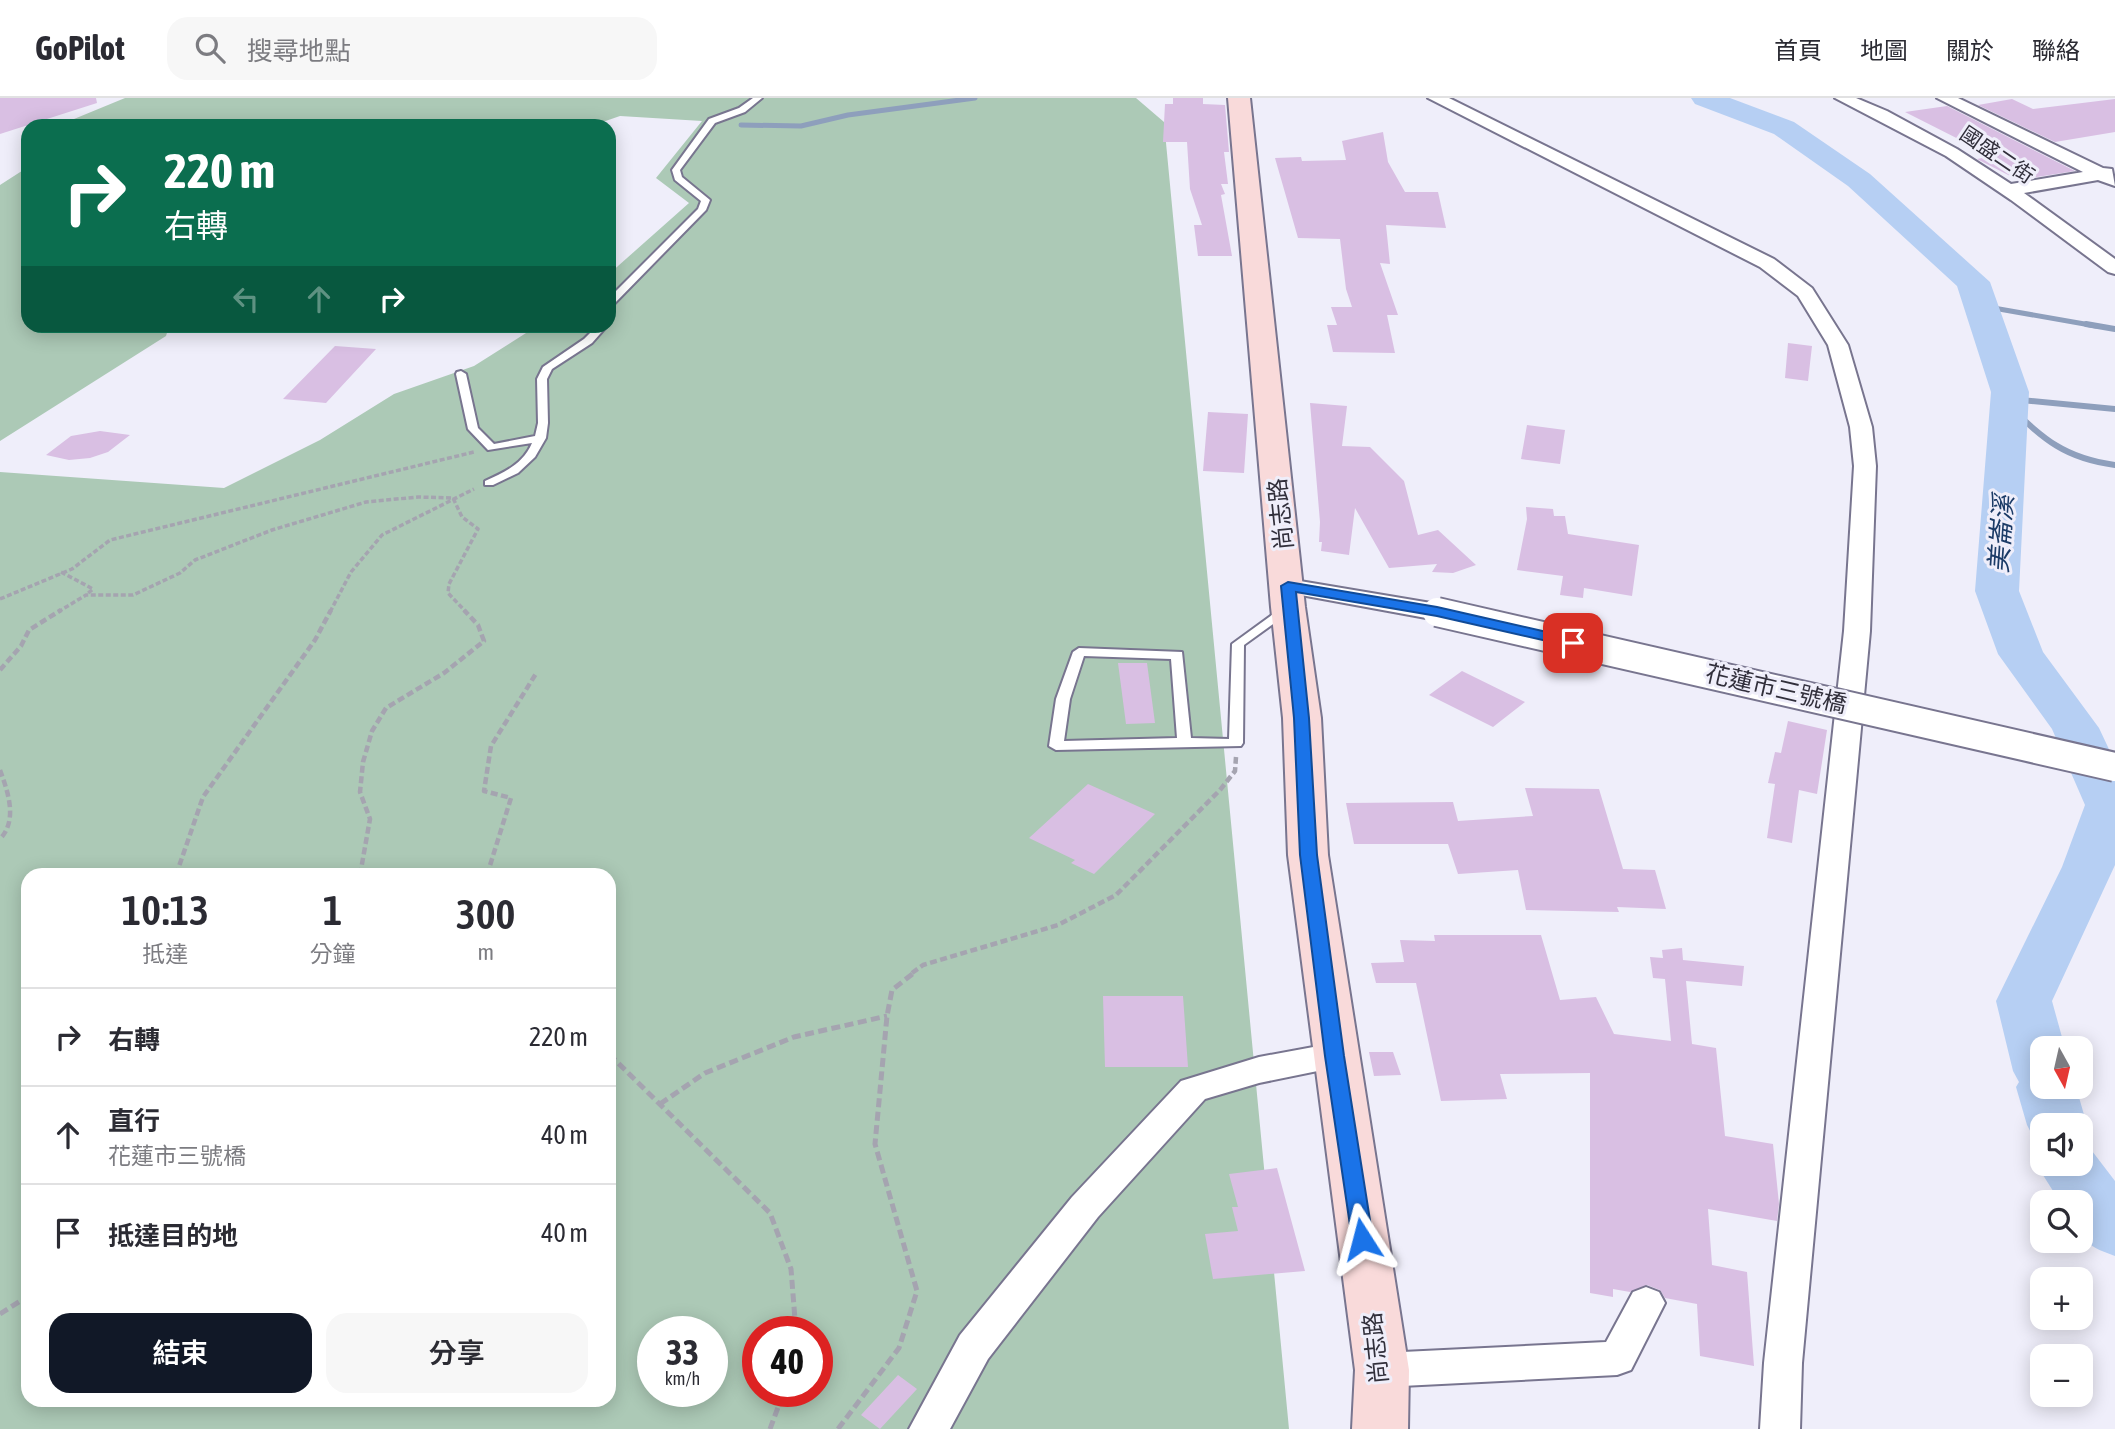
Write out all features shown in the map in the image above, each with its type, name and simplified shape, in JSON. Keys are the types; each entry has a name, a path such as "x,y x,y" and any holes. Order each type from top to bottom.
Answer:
{"street":[{"name":"尚志路","path":"1239,98 1302,718 1308,855 1382,1370 1380,1429"},
{"path":"1436,98 1767,263 1805,292 1838,345 1847,371 1861,427 1865,466 1857,631 1783,1363 1780,1429"},
{"name":"國盛二街","path":"1843,98 1878,112 1944,146 2115,268"},
{"path":"1945,98 2111,176"},
{"path":"2009,190 2111,176"},
{"name":"花蓮市三號橋","path":"1288,597 1437,612 2115,767"},
{"path":"929,1429 974,1347 1085,1207 1193,1090 1259,1070 1335,1056"},
{"path":"1382,1370 1617,1358 1646,1303"}],"lane":[{"path":"616,297 702,210 706,200 678,178 676,170 712,121 742,110 758,98"},
{"path":"489,482 512,473 533,456 543,423 542,379 548,367 588,341 595,333"},
{"path":"461,373 473,429 492,447 540,438"},
{"path":"1184,742 1177,655 1079,652 1063,699 1056,746 1236,743 1238,644 1288,597"}],"path":[{"path":"0,599 72,569 110,540 492,447"},
{"path":"178,868 203,797 315,639 351,572 382,535 489,482"},
{"path":"86,595 133,594 180,573 195,560 308,518 366,502 418,497 453,498"},
{"path":"361,868 370,819 360,792 363,762 372,731 386,708 444,673 484,641 478,625 447,593 447,579 468,551 478,529 466,524 461,518 453,498"},
{"path":"0,670 21,646 29,631 93,589 61,572"},
{"path":"490,868 510,798 484,791 491,746 537,672"},
{"path":"838,1429 900,1348 917,1291 875,1144 887,1016 892,990 923,965 1058,925 1116,895 1220,790 1235,771 1236,743"},
{"path":"0,770 6,789 10,824 7,834 0,839"},
{"path":"660,1104 705,1073 794,1037 887,1016"},
{"path":"616,1061 770,1213 791,1269 795,1316"},
{"path":"0,1314 21,1300"},
{"path":"770,1429 778,1407"}],"green space":[{"path":"125,98 1136,98 1164,122 1289,1429 0,1429 0,472 224,488 320,440 394,394 474,366 526,333 616,333 616,268 689,203 656,178 702,121 620,116 611,119 74,119"},
{"path":"21,172 21,333 167,333 0,441 0,185"}],"building":[{"path":"0,98 96,98 97,103 47,119 21,119 21,127 0,134"},
{"path":"1173,98 1203,98 1203,104 1225,105 1229,152 1224,152 1228,184 1221,184 1225,194 1221,195 1232,256 1198,256 1194,225 1202,225 1190,189 1187,142 1163,142 1165,104 1173,104"},
{"path":"2012,99 2033,109 2115,99 2115,132 2055,142 1978,105"},
{"path":"1947,106 2075,171 2018,180 1977,159 1992,156 1905,112"},
{"path":"1383,132 1388,162 1405,192 1438,192 1446,228 1386,225 1390,264 1380,263 1398,315 1387,315 1395,353 1333,352 1327,325 1337,325 1331,307 1352,307 1346,289 1340,239 1298,238 1275,158 1301,157 1302,161 1346,160 1342,141"},
{"path":"1788,343 1812,346 1808,381 1785,378"},
{"path":"335,346 376,349 326,403 283,399"},
{"path":"1310,403 1347,406 1342,446 1370,447 1404,481 1418,535 1438,530 1476,565 1453,573 1432,572 1437,564 1389,568 1355,508 1349,555 1321,551"},
{"path":"1208,412 1248,414 1244,473 1203,471"},
{"path":"1527,425 1565,430 1560,464 1521,459"},
{"path":"100,431 130,435 108,452 90,458 69,460 46,455 71,436"},
{"path":"1526,507 1553,509 1554,516 1565,516 1568,534 1639,545 1632,596 1584,588 1583,598 1560,595 1563,576 1517,570 1527,519"},
{"path":"1118,663 1147,663 1155,723 1126,724"},
{"path":"1462,671 1525,702 1493,727 1429,695"},
{"path":"1788,721 1827,730 1817,794 1799,790 1792,843 1767,838 1775,784 1768,783 1775,752 1781,753"},
{"path":"1088,784 1155,814 1094,874 1071,863 1075,860 1029,838"},
{"path":"1525,788 1599,789 1623,869 1655,870 1666,909 1617,907 1619,912 1526,910 1518,870 1458,874 1448,844 1354,844 1346,803 1453,802 1458,821 1533,816"},
{"path":"1434,935 1541,935 1560,1000 1596,997 1614,1034 1671,1041 1665,979 1653,978 1650,957 1663,958 1662,950 1682,948 1683,960 1744,966 1742,986 1686,981 1692,1044 1716,1048 1725,1136 1773,1144 1779,1204 1777,1221 1708,1209 1712,1265 1747,1272 1754,1366 1700,1356 1697,1304 1665,1298 1660,1290 1647,1285 1630,1292 1613,1289 1613,1297 1590,1293 1590,1073 1500,1074 1507,1099 1441,1101 1416,983 1376,983 1371,963 1404,962 1400,940 1435,941"},
{"path":"1103,996 1183,996 1188,1067 1105,1067"},
{"path":"1369,1052 1393,1052 1401,1075 1374,1076"},
{"path":"1277,1168 1305,1271 1213,1279 1205,1234 1238,1231 1232,1207 1238,1207 1229,1174"},
{"path":"898,1375 917,1389 880,1429 861,1415"}],"waterway":[{"path":"741,125 801,126 848,115 975,98"},
{"name":"美崙溪","path":"1705,98 1784,128 1859,180 1973,282 2010,392 1997,591 2021,654 2075,728 2110,805 2088,867 2024,1001 2033,1036"},
{"path":"1982,306 2096,326"},
{"path":"2086,324 2115,329"},
{"path":"2010,399 2115,409"},
{"path":"2009,406 2056,446 2082,458 2115,465"},
{"name":"美崙溪","path":"2049,1099 2054,1113"},
{"name":"美崙溪","path":"2076,1176 2115,1230"}],"route":[{"path":"1362,1239 1308,855 1302,718 1288,607 1288,586 1437,612 1573,643"}]}
